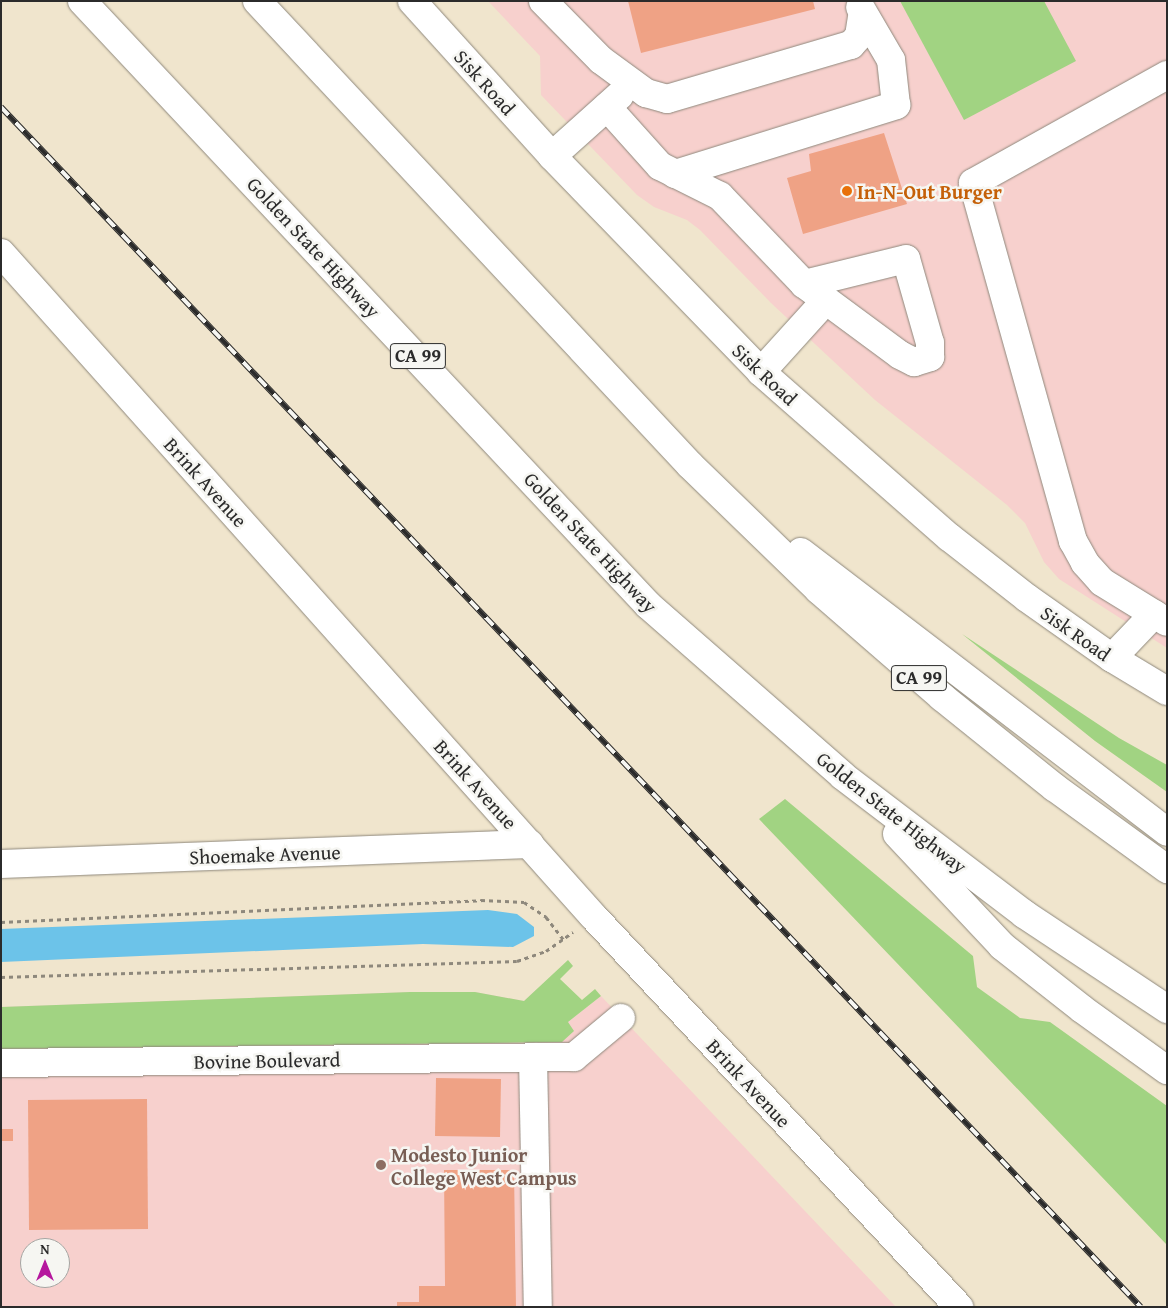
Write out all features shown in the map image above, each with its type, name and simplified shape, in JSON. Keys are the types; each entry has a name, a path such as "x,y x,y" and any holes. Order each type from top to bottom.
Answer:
{"main road":[{"name":"Golden State Highway","path":"82,1 648,605 843,776 1024,914 1167,1009"},
{"name":"CA 99","path":"257,1 690,465 818,590 942,697 1054,787 1167,869"},
{"name":"Sisk Road","path":"412,1 552,156 761,372 949,537 1026,598 1112,658 1167,691"},
{"path":"543,1 601,60 646,94 667,99 850,45 859,36 860,8"},
{"path":"675,174 896,105 891,60 860,8"},
{"path":"1112,658 1160,618 1102,582 1085,563 1073,541 974,182 1167,75"},
{"path":"552,156 633,84"},
{"path":"607,107 660,166 720,196 804,284 900,355 914,362 930,357 930,343 906,259 804,284"},
{"name":"Brink Avenue","path":"1,253 593,916 959,1307"},
{"path":"761,372 826,300"},
{"path":"690,465 1167,832"},
{"path":"843,776 1002,946 1082,1009 1167,1070"},
{"name":"Shoemake Avenue","path":"1,864 530,844"},
{"name":"Bovine Boulevard","path":"1,1063 574,1057 621,1018"},
{"path":"533,1057 538,1307"}],"path":[{"path":"1,922 480,900 524,902 546,917 562,939"},
{"path":"1,976 517,961 546,951 593,916"}],"shaded area":[{"path":"488,1 1167,1 1167,648 1059,579 1044,562 1025,523 1007,505 875,400 771,303 700,230 687,220 654,207 637,195 541,95 540,56"},
{"name":"Modesto Junior College West Campus","path":"537,989 568,1022 601,996 896,1307 1,1307 1,1007 410,992 475,992 524,1001"}],"green space":[{"path":"900,1 1044,1 1076,61 964,120"},
{"path":"962,634 1119,738 1167,765 1167,792 1095,741"},
{"path":"785,799 973,956 977,987 1020,1018 1050,1022 1167,1106 1167,1245 759,819"},
{"path":"568,960 573,966 560,979 582,1000 595,989 601,996 568,1022 574,1031 562,1042 1,1049 1,1007 410,992 475,992 524,1001"}],"water":[{"path":"488,910 517,914 534,927 534,936 513,947 423,944 1,962 1,929"}],"building":[{"path":"628,1 813,1 815,9 641,53"},
{"name":"In-N-Out Burger","path":"884,133 907,204 803,234 787,178 811,171 809,154"},
{"path":"436,1078 501,1079 500,1137 435,1136"},
{"path":"147,1099 148,1229 29,1230 28,1100"},
{"path":"1,1129 13,1129 13,1141 1,1141"},
{"path":"444,1170 514,1170 516,1307 397,1307 397,1302 419,1302 419,1286 445,1286"}],"railway":[{"path":"1,107 1141,1307"}],"place":[{"name":"In-N-Out Burger","path":"847,191"},
{"name":"Modesto Junior College West Campus","path":"381,1165"}]}
